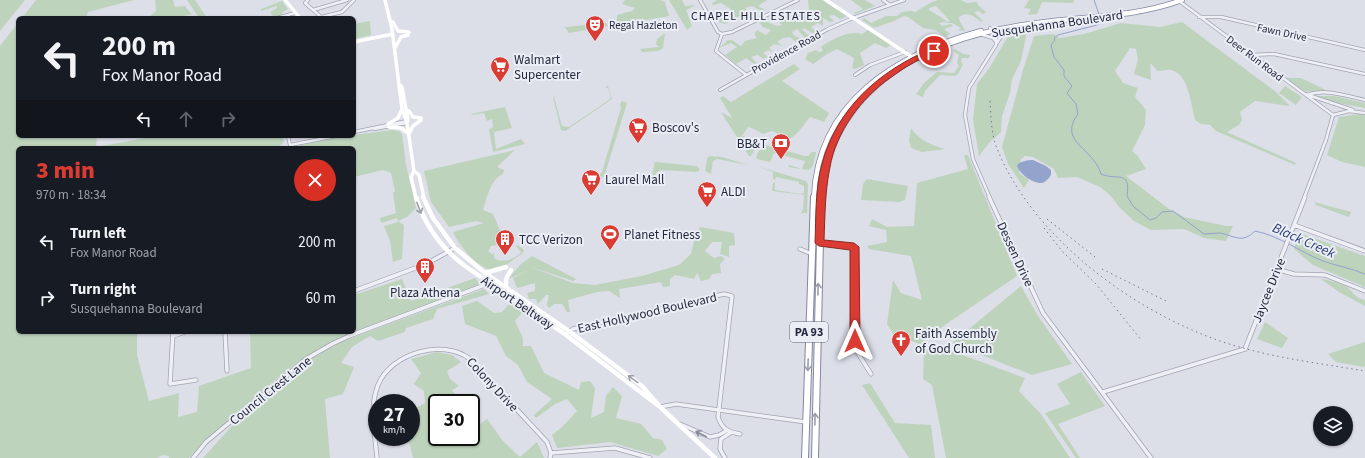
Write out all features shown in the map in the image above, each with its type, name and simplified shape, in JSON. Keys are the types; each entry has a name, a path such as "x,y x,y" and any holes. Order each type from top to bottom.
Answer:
{"highway":[{"name":"Susquehanna Boulevard","path":"815,458 819,243 823,179 829,154 836,136 850,113 868,92 913,57 1019,22 1104,14 1138,9 1170,0"},
{"name":"Susquehanna Boulevard","path":"1104,14 1146,11 1179,0"},
{"name":"Susquehanna Boulevard","path":"804,458 812,242 816,178 825,146 833,128 847,107 862,91 890,68 952,39 992,30 1095,15"},
{"path":"801,458 805,445"}],"street":[{"path":"284,0 298,16"},
{"path":"308,0 305,4 321,16"},
{"path":"313,10 347,0"},
{"path":"326,16 342,12 354,0"},
{"name":"Airport Beltway","path":"385,0 393,35 400,103 409,134 414,171 411,177 418,205 428,228 448,252 467,268 567,333"},
{"path":"700,0 718,32 722,34 732,32 798,0"},
{"path":"785,0 790,4"},
{"path":"826,0 913,57"},
{"path":"883,0 890,5"},
{"name":"Providence Road","path":"720,90 745,74 828,29 853,18 904,0"},
{"name":"Deer Run Road","path":"1179,0 1199,17 1333,115"},
{"path":"388,9 398,31 409,33 401,38 395,50"},
{"path":"284,16 295,13"},
{"name":"Fawn Drive","path":"1199,17 1210,15 1224,16 1248,24 1365,50"},
{"name":"Dessen Drive","path":"1013,27 1002,33 994,51 969,88 965,115 970,149 1012,248 1043,313 1152,458"},
{"path":"992,30 997,43"},
{"path":"722,34 716,48 716,52 745,74"},
{"path":"979,34 989,36 997,43"},
{"path":"356,42 393,35"},
{"path":"356,42 363,42 393,35"},
{"path":"363,42 376,37"},
{"path":"855,75 870,65 905,52"},
{"path":"1252,55 1274,54 1365,74"},
{"name":"Airport Beltway","path":"399,84 402,87 405,103 406,122"},
{"path":"1302,93 1326,102 1365,112"},
{"path":"1307,95 1311,93 1329,93 1365,100"},
{"path":"388,126 400,116 400,103"},
{"path":"388,126 401,128 409,134 413,126 421,119 410,115 405,103"},
{"path":"1333,115 1341,112 1357,110"},
{"name":"Jaycee Drive","path":"1103,392 1245,349 1326,140 1333,115"},
{"path":"356,132 406,122"},
{"path":"294,146 328,138"},
{"name":"Airport Beltway","path":"414,171 419,175 424,200 433,218 455,248 567,333 636,390 660,407 715,458"},
{"path":"1294,225 1365,251"},
{"path":"812,242 854,247 856,350 871,374"},
{"path":"356,290 426,264 455,248"},
{"path":"800,249 812,254"},
{"path":"486,273 509,269 506,279 506,287"},
{"path":"1276,269 1294,274 1324,274 1365,291"},
{"name":"Council Crest Lane","path":"356,333 490,283"},
{"name":"East Hollywood Boulevard","path":"567,333 730,294 732,296 732,302 718,410"},
{"path":"173,334 170,384 196,380"},
{"path":"225,334 227,371"},
{"name":"Council Crest Lane","path":"193,458 206,442 306,359 354,334"},
{"name":"Colony Drive","path":"377,458 375,399 378,383 384,374 397,363 429,350 439,348 463,353 470,359 547,442 550,456"},
{"path":"660,407 676,404 806,422"},
{"path":"718,410 718,417 722,428 726,431 740,434"},
{"path":"677,423 710,438 726,431"},
{"path":"725,458 720,449 721,439 731,432"},
{"path":"550,456 587,449 615,448 650,458"}],"green space":[{"path":"0,0 25,0 0,31"},
{"path":"36,0 134,0 88,12 87,16 24,16"},
{"path":"155,0 173,0 175,7 186,6 192,14 184,16 150,16 156,11"},
{"path":"187,0 195,0 206,16 198,16"},
{"path":"625,0 660,0 665,2 669,16 617,25 617,15 632,11 635,8 622,4"},
{"path":"669,0 682,0 685,6 696,5 686,10 692,26 687,30"},
{"path":"717,0 767,0 758,6 765,10 764,12 752,6 745,8 748,12 725,24 716,21 714,17 731,9 721,3 713,5 712,3"},
{"path":"808,0 822,0 847,16 840,19 834,15 829,16 834,21 830,22 823,18 823,26 818,23 811,27 817,32 812,33 804,28 802,29 809,36 805,38 797,29 792,32 795,36 802,39 796,42 790,37 783,38 777,42 783,46 774,44 769,48 775,53 768,50 763,53 768,57 763,59 758,55 751,57 757,63 754,64 746,58 736,64 725,55 737,47 731,43 719,48 728,40 732,40 741,46 745,41 757,38 754,34 757,30 766,35 771,30 763,27 759,22 769,18 767,22 777,26 782,25 777,19 809,10"},
{"path":"851,0 865,0 875,6 855,14 854,13 863,9"},
{"path":"938,0 961,0 967,3 977,2 978,5 986,12 983,14 979,11 974,12 983,21 981,22 968,14 962,15 959,19 965,31 958,30 961,28 952,23 943,23 950,21 936,6 929,8 929,10 947,21 939,23 942,26 951,24 953,26 944,29 950,34 946,37 935,30 923,28 908,17 904,16 874,28 862,20 864,18 871,23 886,16 897,16 902,12 915,12"},
{"path":"1029,0 1074,0 1073,3 1042,2 1037,14 1028,15 1031,9 1024,8"},
{"path":"282,1 288,9 281,15 273,16 270,12 277,8 277,6 261,11 261,9"},
{"path":"370,21 371,35 356,39 356,24"},
{"path":"1182,22 1276,92 1290,106 1255,101 1240,112 1242,120 1239,125 1227,132 1296,163 1295,165 1216,131 1210,125 1201,124 1195,120 1188,91 1182,77 1177,73 1171,70 1158,71 1150,63 1151,80 1134,74 1138,59 1136,49 1130,48 1115,71 1123,83 1138,88 1135,97 1146,110 1145,125 1132,151 1137,155 1146,169 1126,176 1169,209 1184,217 1226,226 1233,226 1226,241 1204,238 1184,229 1151,230 1134,221 1119,207 1111,196 1100,187 1077,177 1058,178 1054,169 1033,157 1025,156 1021,159 1019,173 1029,180 1024,188 1008,164 1002,147 1034,36 1053,34 1060,38 1084,34 1121,23 1160,27"},
{"path":"606,23 608,26 569,33 565,27"},
{"path":"16,26 16,138 97,138 96,146 16,146 16,334 137,334 137,355 149,401 179,393 178,417 197,412 199,386 251,368 250,334 351,334 325,345 297,363 270,384 216,431 189,458 169,458 169,456 163,455 157,458 0,458 0,46"},
{"path":"1021,29 1027,31 1021,61 1012,79 1010,93 1002,116 1001,132 989,143 979,156 973,120 977,84 990,67 1007,38 1018,35"},
{"path":"868,30 891,45 886,48 875,43 860,53 864,65 855,69 852,68 854,58 837,49 813,64 805,59 808,53 816,50 819,52 823,51 821,47 835,38 852,33 862,34"},
{"path":"665,33 663,48 658,51 642,52 640,49 659,47 656,44 657,39"},
{"path":"955,49 963,54 970,55 969,58 962,58 961,62 963,64 958,74 955,76 940,75 925,91 923,97 916,94 925,82 937,72 954,73 959,66 957,63 959,55 953,51"},
{"path":"794,64 800,69 782,81 829,113 824,122 810,117 798,132 789,139 772,131 763,134 748,127 742,136 759,142 751,156 749,156 721,112 732,118 720,98 723,96 731,102"},
{"path":"1286,78 1301,78 1324,89 1326,93 1302,91"},
{"path":"608,86 612,99 565,131 561,130 553,97 557,96 554,97 562,126 569,127 609,100 611,97 608,88 605,87"},
{"path":"1285,86 1302,97 1296,105 1279,93"},
{"path":"1316,96 1334,96 1365,103 1365,108 1332,102"},
{"path":"622,101 627,103 604,177 598,176 602,172"},
{"path":"505,107 512,128 494,132 496,149 521,139 525,144 493,152 489,130 493,127 492,119 487,121 484,113 471,114"},
{"path":"1361,114 1365,115 1365,167 1342,162 1327,155 1339,117"},
{"path":"911,128 926,142 945,149 922,152 911,148 909,140"},
{"path":"392,130 399,131 402,134 406,165 416,208 407,217 398,221 404,225 402,259 393,262 390,241 384,226 398,222 397,218 381,223 380,218 396,213 393,193 395,191 391,173 383,170 356,177 356,146 298,146 334,138 356,138 356,135"},
{"path":"145,138 283,138 284,142 279,146 101,146"},
{"path":"762,144 805,156 808,156 812,152 816,152 813,166 809,170 802,169 805,161 774,153 770,162 757,159 756,157"},
{"path":"515,150 497,167 504,170 503,174 495,180 492,185 483,210 493,214 500,230 513,242 508,246 508,244 491,246 488,252 493,254 494,252 494,258 505,261 516,257 521,252 516,246 517,245 524,251 519,256 504,266 491,270 485,268 471,258 453,232 484,223 476,221 449,227 431,202 424,171"},
{"path":"964,155 968,155 1017,276 939,329 920,344 893,334 887,324 893,280 901,293 922,300 911,256 869,249 867,246 887,242 886,230 869,226 872,219 887,227 914,226 917,183 968,169"},
{"path":"710,156 722,157 748,165 717,159 713,161 711,174 705,171 707,158"},
{"path":"655,162 697,166 699,171 661,170 656,173 654,184 650,184"},
{"path":"789,165 802,169 788,167"},
{"path":"756,166 806,181 808,184 807,213 801,213 803,210 804,195 772,191 773,183 775,182 775,190 800,194 804,193 804,186 799,184 799,182 776,177 775,180 773,179 773,172"},
{"path":"867,179 908,186 905,200 899,202 861,200 863,184"},
{"path":"1314,202 1351,212 1349,217 1316,205"},
{"path":"700,227 734,233 735,245 729,246 729,257 720,254 722,242 712,242 705,251 714,258 721,256 725,259 720,264 721,273 712,274 709,279 701,281 697,273 694,279 675,275 670,279 670,286 663,287 661,282 619,289 620,298 609,291 597,292 568,300 570,312 567,312 562,304 554,304 549,308 547,304 549,295 546,295 538,304 536,299 529,299 527,293 535,291 535,283 517,288 513,278 533,268 573,283 595,285 642,276 679,265 691,254 694,241"},
{"path":"1299,233 1365,256 1365,287 1313,265 1294,249"},
{"path":"532,256 576,279 573,281 534,268 508,279 521,264"},
{"path":"475,278 481,285 356,332 356,294 402,279 411,301"},
{"path":"1321,279 1347,287 1357,297 1365,300 1365,306 1339,292"},
{"path":"1021,286 1038,316 1072,364 1032,375 952,343"},
{"path":"484,289 489,294 437,309 433,319 406,328 405,332 378,341 370,336 352,347 341,363 354,367 343,394 325,399 330,458 203,458 233,425 309,360 343,341"},
{"path":"477,301 494,313 502,312 511,302 523,312 515,321 523,338 523,346 531,346 544,373 579,390 581,382 590,381 595,388 591,418 604,412 606,396 613,387 622,396 616,418 641,424 653,438 662,440 667,449 658,456 610,442 557,448 552,435 577,411 567,399 555,404 536,418 534,415 552,399 527,382 518,365 506,356 496,336 465,324 462,306"},
{"path":"1265,322 1288,338 1282,348 1257,339"},
{"path":"1365,342 1365,367 1336,362 1328,354"},
{"path":"933,344 1025,378 1019,391 1041,414 1070,458 946,458 932,385 923,379 924,351"},
{"path":"437,352 452,355 461,362 447,371 450,379 459,386 452,390 455,394 428,394 428,446 480,446 480,424 487,419 503,441 520,457 537,442 544,458 413,458 410,446 420,446 420,406 425,403 424,391 414,384 421,373 411,359"},
{"path":"1081,372 1105,406 1058,424 1080,458 1076,458 1045,413 1070,404 1057,384"},
{"path":"870,383 895,423 931,425 935,458 909,458 862,385"}],"water":[{"path":"1033,160 1051,170 1051,175 1042,183 1030,180 1018,168 1017,165 1020,163"}],"waterway":[{"name":"Black Creek","path":"1094,0 1099,14"},
{"name":"Black Creek","path":"1102,18 1102,21 1097,25 1058,35 1054,38 1055,40 1051,45 1054,57 1064,70 1064,76 1072,86 1067,93 1076,104 1078,114 1073,124 1072,132 1074,138 1092,158 1101,174 1125,179 1128,188 1127,196 1133,206 1150,220 1156,218 1162,212 1173,211 1204,234 1220,233 1242,238 1255,231 1264,233 1323,261 1365,274"}],"railway":[{"path":"990,101 994,141 1012,179 1033,210 1059,239 1088,266 1119,289 1152,310 1186,327 1220,341 1238,347 1274,355 1365,371"},
{"path":"1047,219 1095,257"},
{"path":"1044,228 1062,251 1096,284 1142,341"},
{"path":"1102,269 1166,301"}],"place":[{"name":"Regal Hazleton","path":"595,42"},
{"name":"Walmart Supercenter","path":"500,83"},
{"name":"Boscov's","path":"638,144"},
{"name":"BB&T","path":"781,160"},
{"name":"Laurel Mall","path":"591,196"},
{"name":"ALDI","path":"707,208"},
{"name":"Planet Fitness","path":"610,251"},
{"name":"TCC Verizon","path":"505,256"},
{"name":"Plaza Athena","path":"425,284"},
{"name":"Faith Assembly of God Church","path":"901,357"}],"district":[{"name":"CHAPEL HILL ESTATES","path":"756,16"}],"route":[{"path":"855,341 854,247 819,243 823,179 826,165 831,147 842,125 857,104 868,92 879,82 910,61 934,51"}]}
